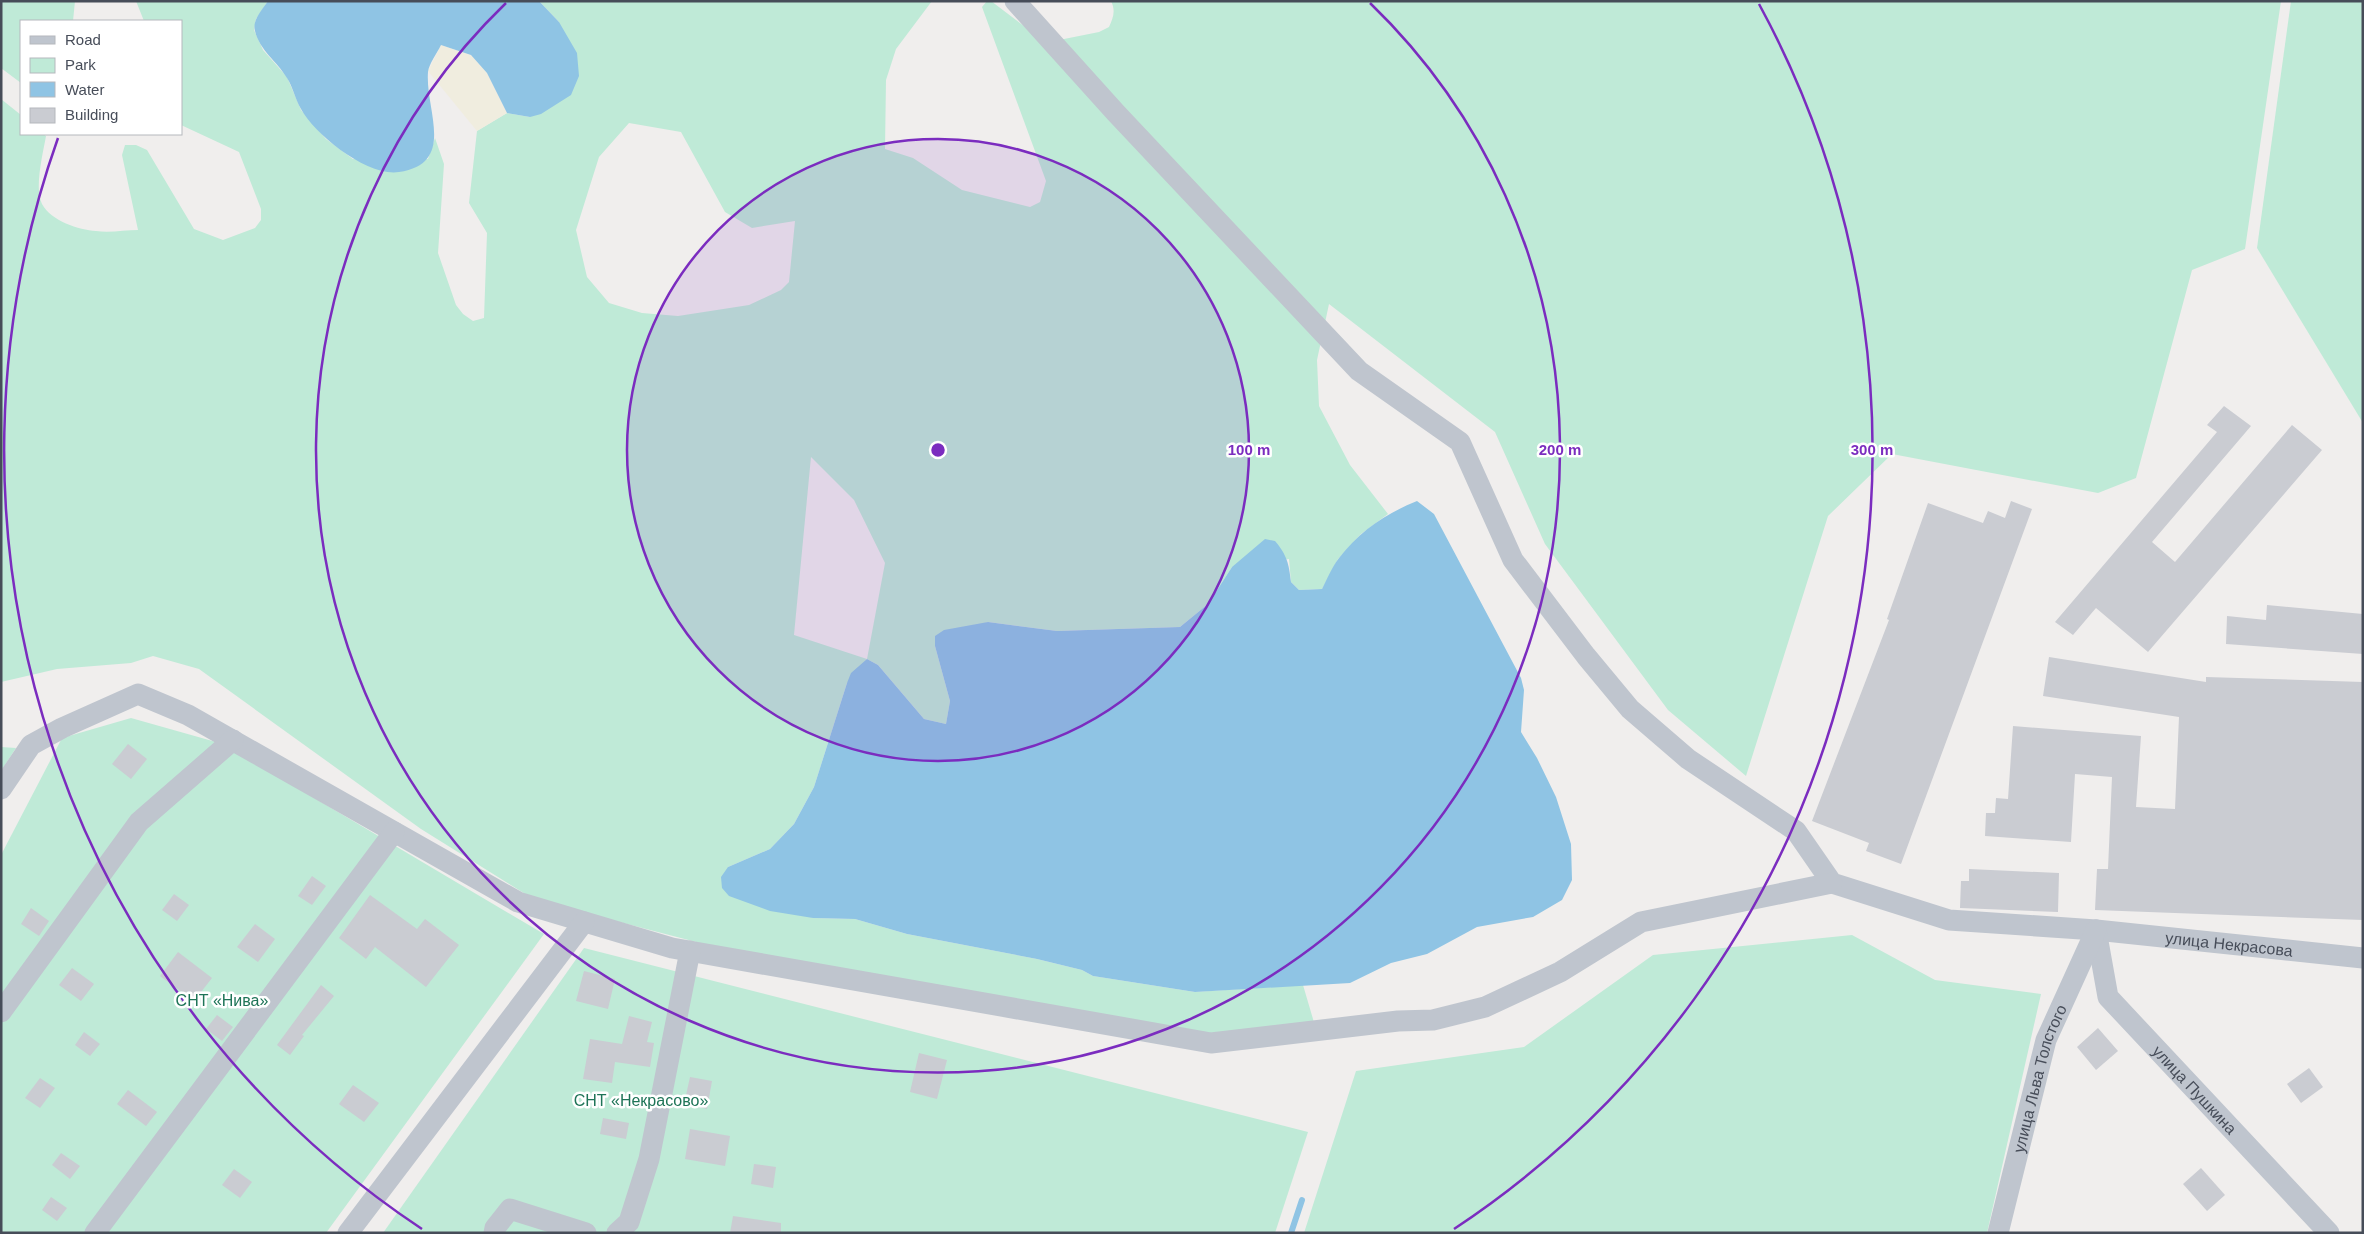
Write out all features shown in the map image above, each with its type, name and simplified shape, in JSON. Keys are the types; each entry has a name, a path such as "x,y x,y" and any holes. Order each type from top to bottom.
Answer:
{"street":[{"path":"1,789 31,745 62,728 138,694 188,715 518,902 672,948 1211,1043 1398,1021 1432,1020 1485,1007 1560,972 1641,922 1832,883 1796,831 1688,759 1630,710 1513,560 1460,442 1358,371 1116,113 1016,1"},
{"path":"1,1012 139,822 233,740"},
{"path":"95,1233 394,832"},
{"name":"улица Некрасова","path":"1832,883 1949,920 2096,930 2363,958"},
{"path":"348,1233 584,922"},
{"name":"улица Льва Толстого","path":"1998,1233 2046,1040 2096,930"},
{"name":"улица Пушкина","path":"2096,930 2108,997 2328,1233"},
{"path":"617,1233 629,1222 648,1159 690,951"},
{"path":"494,1233 495,1228 510,1209 586,1233"}],"green space":[{"path":"1,1 75,1 73,20 20,20 20,82 1,68"},
{"path":"136,1 268,1 256,19 254,30 263,50 287,77 301,110 326,139 353,159 428,159 435,138 444,164 438,253 456,305 463,314 473,321 484,318 487,233 469,203 477,131 507,113 530,117 559,22 539,1 932,1 896,49 886,80 885,149 913,158 962,190 1030,207 1040,202 1046,181 982,7 987,1 991,1 1033,33 1054,41 1099,32 1109,27 1114,11 1111,1 2281,1 2245,249 2192,270 2136,478 2098,493 1892,454 1828,516 1746,776 1668,710 1545,544 1495,432 1329,304 1317,360 1319,406 1350,465 1388,514 1361,534 1338,559 1322,589 1299,590 1291,582 1289,559 1232,567 1208,604 1180,627 1057,631 988,622 935,646 950,701 946,724 924,719 878,665 867,659 847,683 814,787 794,824 770,849 728,867 813,918 855,919 907,934 1037,959 1082,970 1093,976 1195,992 1303,985 1318,1036 1186,1038 700,943 535,900 421,829 199,669 153,656 131,663 57,669 1,682 1,99 20,114 20,135 46,136 39,180 42,204 46,210 59,220 82,229 101,232 138,230 122,155 125,145 136,145 147,150 194,229 223,240 255,228 261,220 261,209 239,152 182,125 182,20 144,20","holes":["629,123 681,132 725,212 752,228 795,221 789,282 781,290 749,305 678,316 642,313 609,303 587,277 576,230 599,157","811,457 854,500 885,563 867,659 794,635"]},
{"path":"2291,1 2363,1 2363,423 2257,248"},
{"name":"СНТ «Нива»","path":"131,718 223,744 544,934 326,1233 1,1233 1,855 62,738"},
{"path":"1,747 16,748 1,771"},
{"path":"1852,935 1935,980 2041,994 1987,1233 1304,1233 1356,1071 1524,1047 1653,955"},
{"name":"СНТ «Некрасово»","path":"584,948 1308,1132 1275,1233 383,1233"}],"sand":[{"path":"441,45 471,55 487,73 507,113 477,131 428,71"}],"water":[{"path":"268,1 539,1 559,22 577,53 579,76 571,95 541,114 530,117 507,113 487,73 471,55 441,45 431,62 428,72 434,133 433,146 428,158 417,167 399,172 386,172 358,161 344,152 318,131 308,119 299,105 287,78 257,38 254,27 256,19"},
{"path":"1417,501 1434,514 1521,678 1524,690 1521,732 1537,758 1556,797 1571,844 1572,880 1562,900 1533,917 1477,927 1427,954 1391,963 1350,983 1195,992 1093,976 1082,970 1037,959 907,934 855,919 813,918 770,911 729,896 722,888 721,877 728,867 770,849 794,824 814,787 851,673 867,659 878,665 924,719 946,724 950,701 935,646 935,636 944,630 988,622 1057,631 1180,627 1208,604 1232,567 1265,539 1275,541 1285,555 1291,582 1299,590 1322,589 1336,562 1347,548 1364,532 1394,512"}],"building":[{"path":"2224,406 2251,426 2152,542 2175,562 2292,425 2322,450 2148,652 2096,608 2073,635 2055,622 2217,432 2207,425"},
{"path":"2011,501 2032,509 1901,864 1866,851 1869,843 1812,821 1889,620 1887,619 1928,503 1983,523 1988,511 2005,518"},
{"path":"2267,605 2363,614 2363,654 2226,644 2227,616 2266,620"},
{"path":"2049,657 2206,682 2206,677 2363,682 2363,920 2095,910 2097,869 2108,869 2112,777 2075,774 2071,842 1985,836 1986,813 1995,813 1996,798 2008,799 2013,726 2141,736 2136,807 2175,809 2179,717 2043,696"},
{"path":"128,744 147,759 131,779 112,764"},
{"path":"1969,869 2059,873 2058,912 1960,908 1961,881 1969,881"},
{"path":"312,876 326,886 312,905 298,896"},
{"path":"174,894 189,905 177,921 162,910"},
{"path":"370,895 417,929 425,919 459,945 426,987 375,947 366,959 339,938"},
{"path":"31,908 49,921 39,936 21,924"},
{"path":"255,924 275,939 258,962 237,947"},
{"path":"178,952 212,978 194,1001 160,976"},
{"path":"72,968 94,984 81,1001 59,985"},
{"path":"584,971 615,979 608,1009 576,1001"},
{"path":"321,985 334,996 302,1035 304,1036 290,1055 277,1045"},
{"path":"217,1015 233,1027 222,1041 206,1029"},
{"path":"629,1016 652,1022 647,1042 654,1043 650,1067 615,1062 612,1083 583,1079 590,1039 622,1044"},
{"path":"2098,1028 2118,1051 2096,1070 2077,1047"},
{"path":"84,1032 100,1044 90,1056 75,1045"},
{"path":"919,1053 947,1060 937,1099 910,1092"},
{"path":"2309,1068 2323,1087 2301,1103 2287,1084"},
{"path":"690,1077 712,1081 707,1109 684,1104"},
{"path":"40,1078 55,1088 40,1108 25,1098"},
{"path":"353,1085 379,1103 364,1122 339,1104"},
{"path":"128,1090 157,1112 146,1126 117,1104"},
{"path":"603,1118 629,1123 626,1139 600,1134"},
{"path":"690,1129 730,1136 725,1166 685,1159"},
{"path":"61,1153 80,1166 70,1179 52,1165"},
{"path":"754,1164 776,1167 773,1188 751,1184"},
{"path":"2201,1168 2225,1195 2207,1211 2183,1184"},
{"path":"234,1169 252,1182 240,1198 222,1185"},
{"path":"51,1197 67,1208 57,1221 42,1210"},
{"path":"733,1216 781,1223 781,1233 730,1233"}],"waterway":[{"path":"1291,1233 1302,1200"}]}
